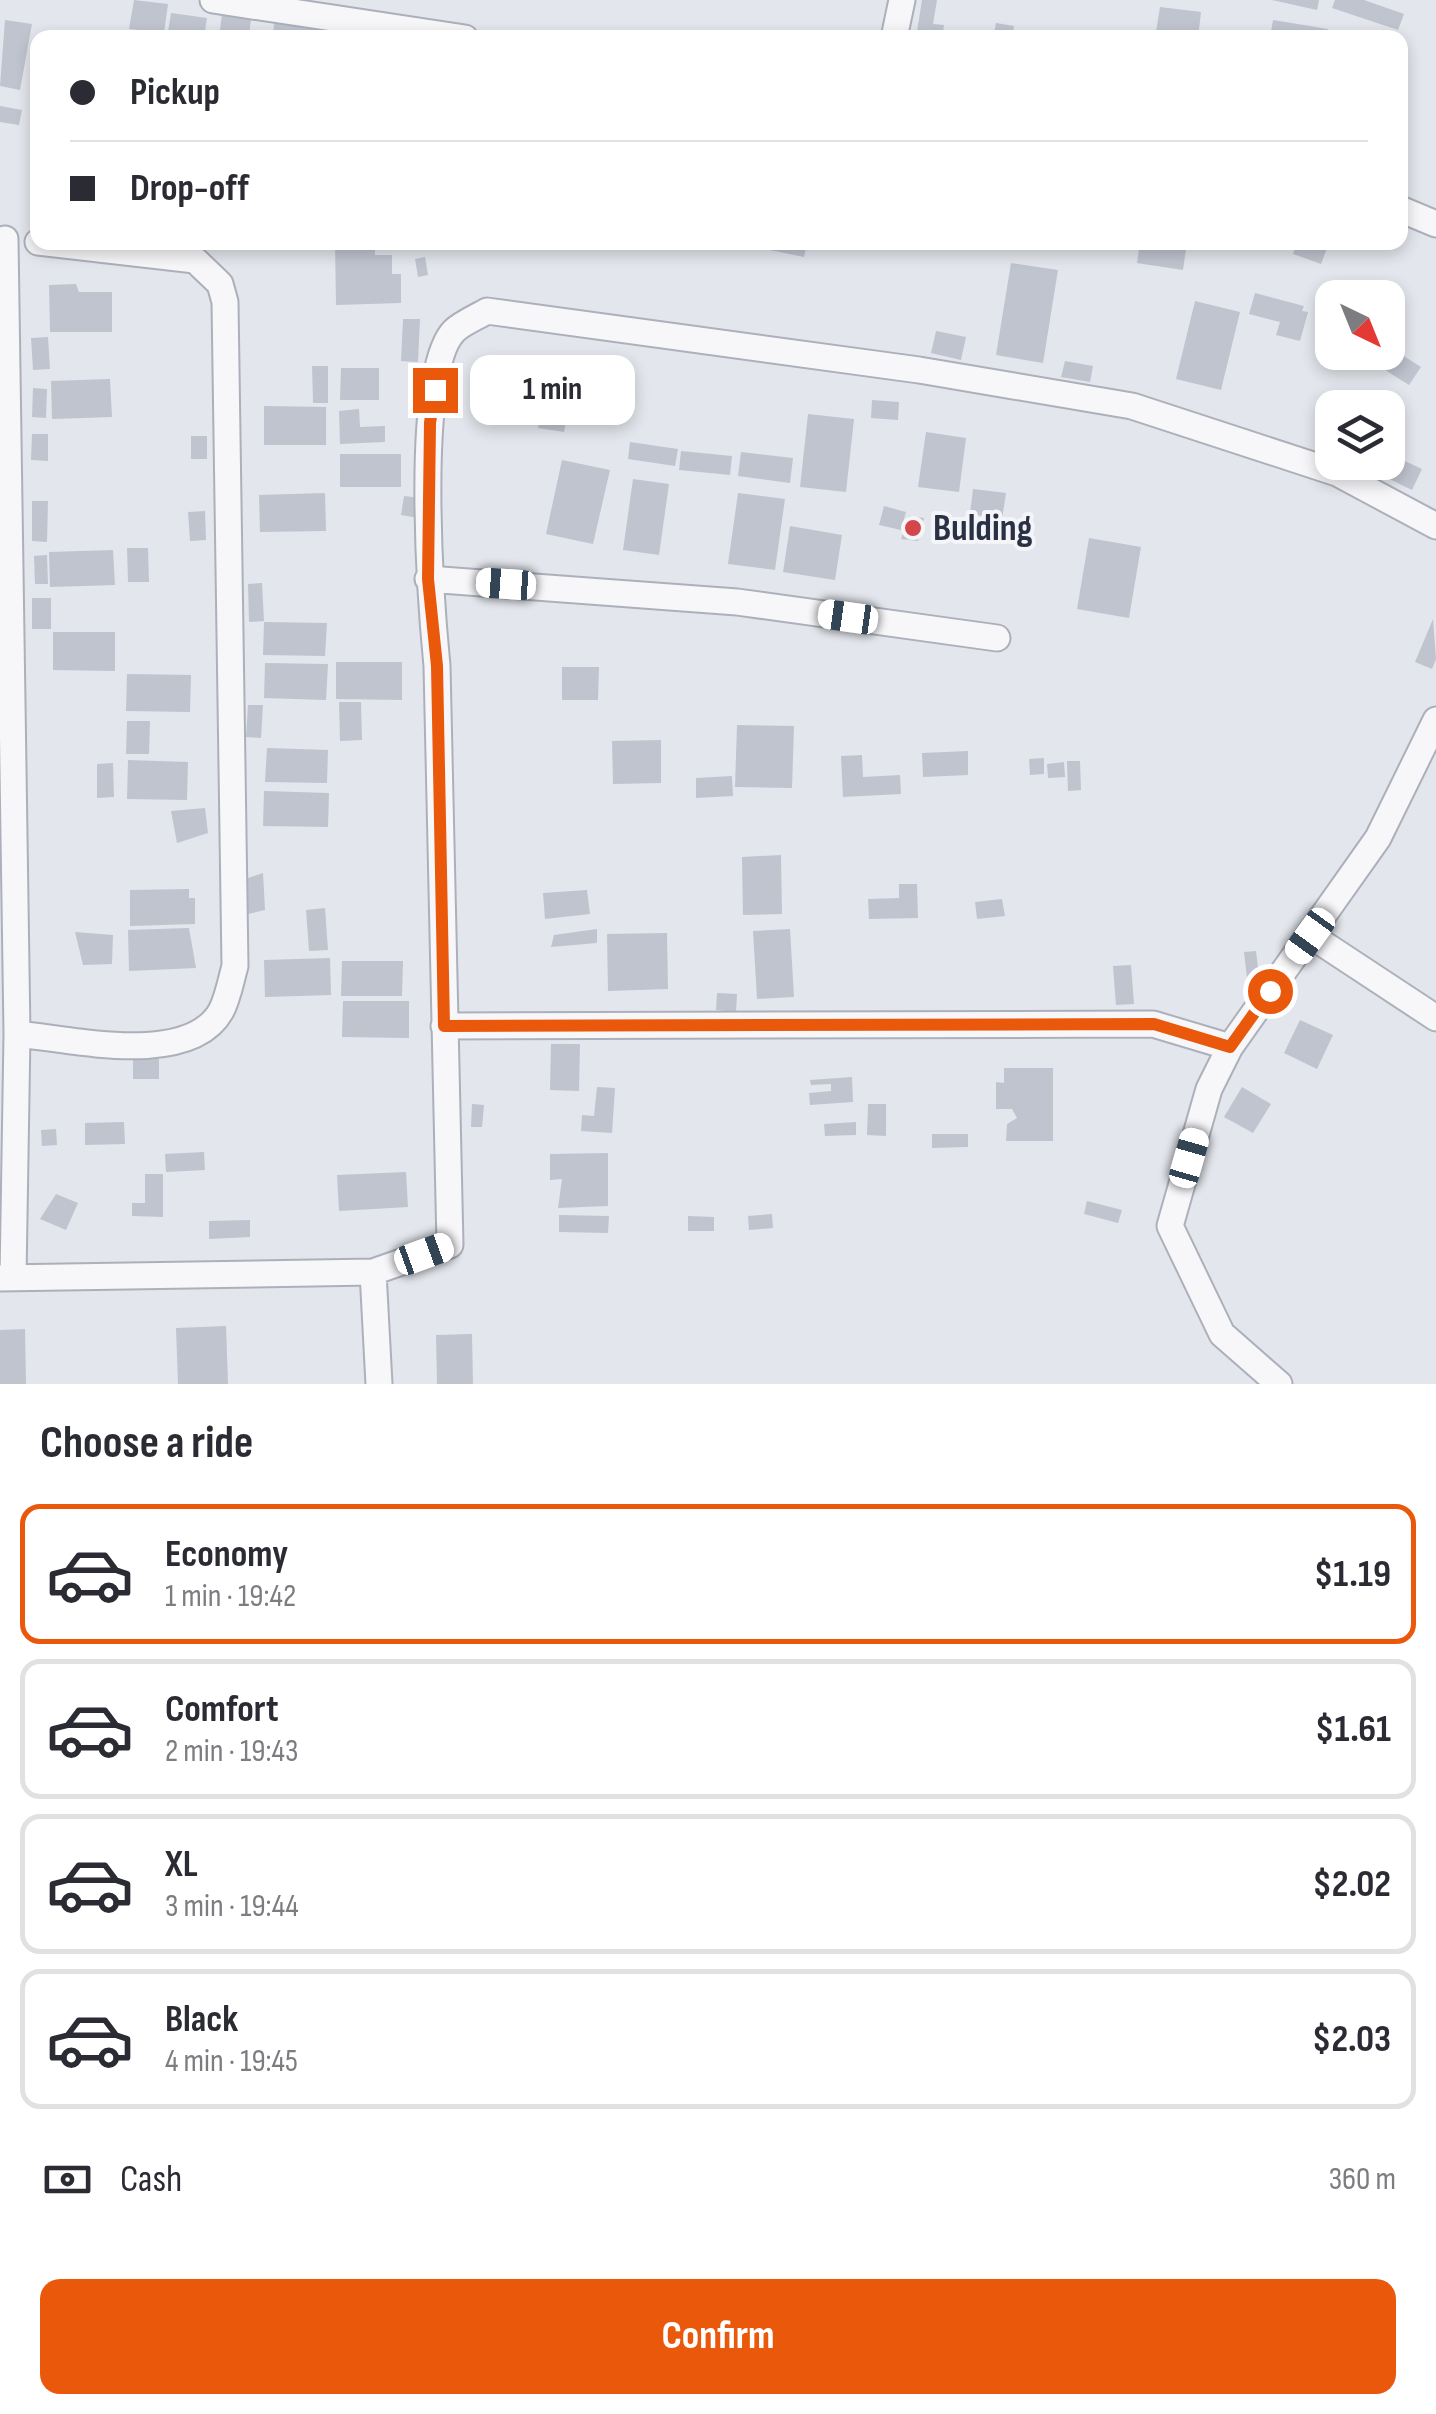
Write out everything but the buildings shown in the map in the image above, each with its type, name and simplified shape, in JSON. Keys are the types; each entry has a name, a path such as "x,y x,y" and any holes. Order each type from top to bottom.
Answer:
{"street":[{"path":"213,0 412,30"},
{"path":"896,30 902,0"},
{"path":"1408,212 1436,224"},
{"path":"30,241 3,239 17,1034 6,1278 373,1272 450,1245 437,666 428,579 430,423 440,358 454,332 488,311 919,370 1132,406 1337,473 1436,526"},
{"path":"17,1034 144,1046 182,1043 220,1013 235,966 225,302 220,284 195,260 108,250"},
{"path":"428,579 736,602 997,638"},
{"path":"1279,1384 1222,1334 1170,1226 1208,1089 1230,1047 1378,838 1436,720"},
{"path":"1310,936 1436,1018"},
{"path":"444,1026 1154,1024 1230,1047"},
{"path":"373,1272 379,1384"}],"place":[{"name":"Bulding","path":"913,528"}],"route":[{"path":"435,390 430,423 428,579 437,666 436,783 443,884 444,1026 1154,1024 1230,1047 1270,991"}]}
